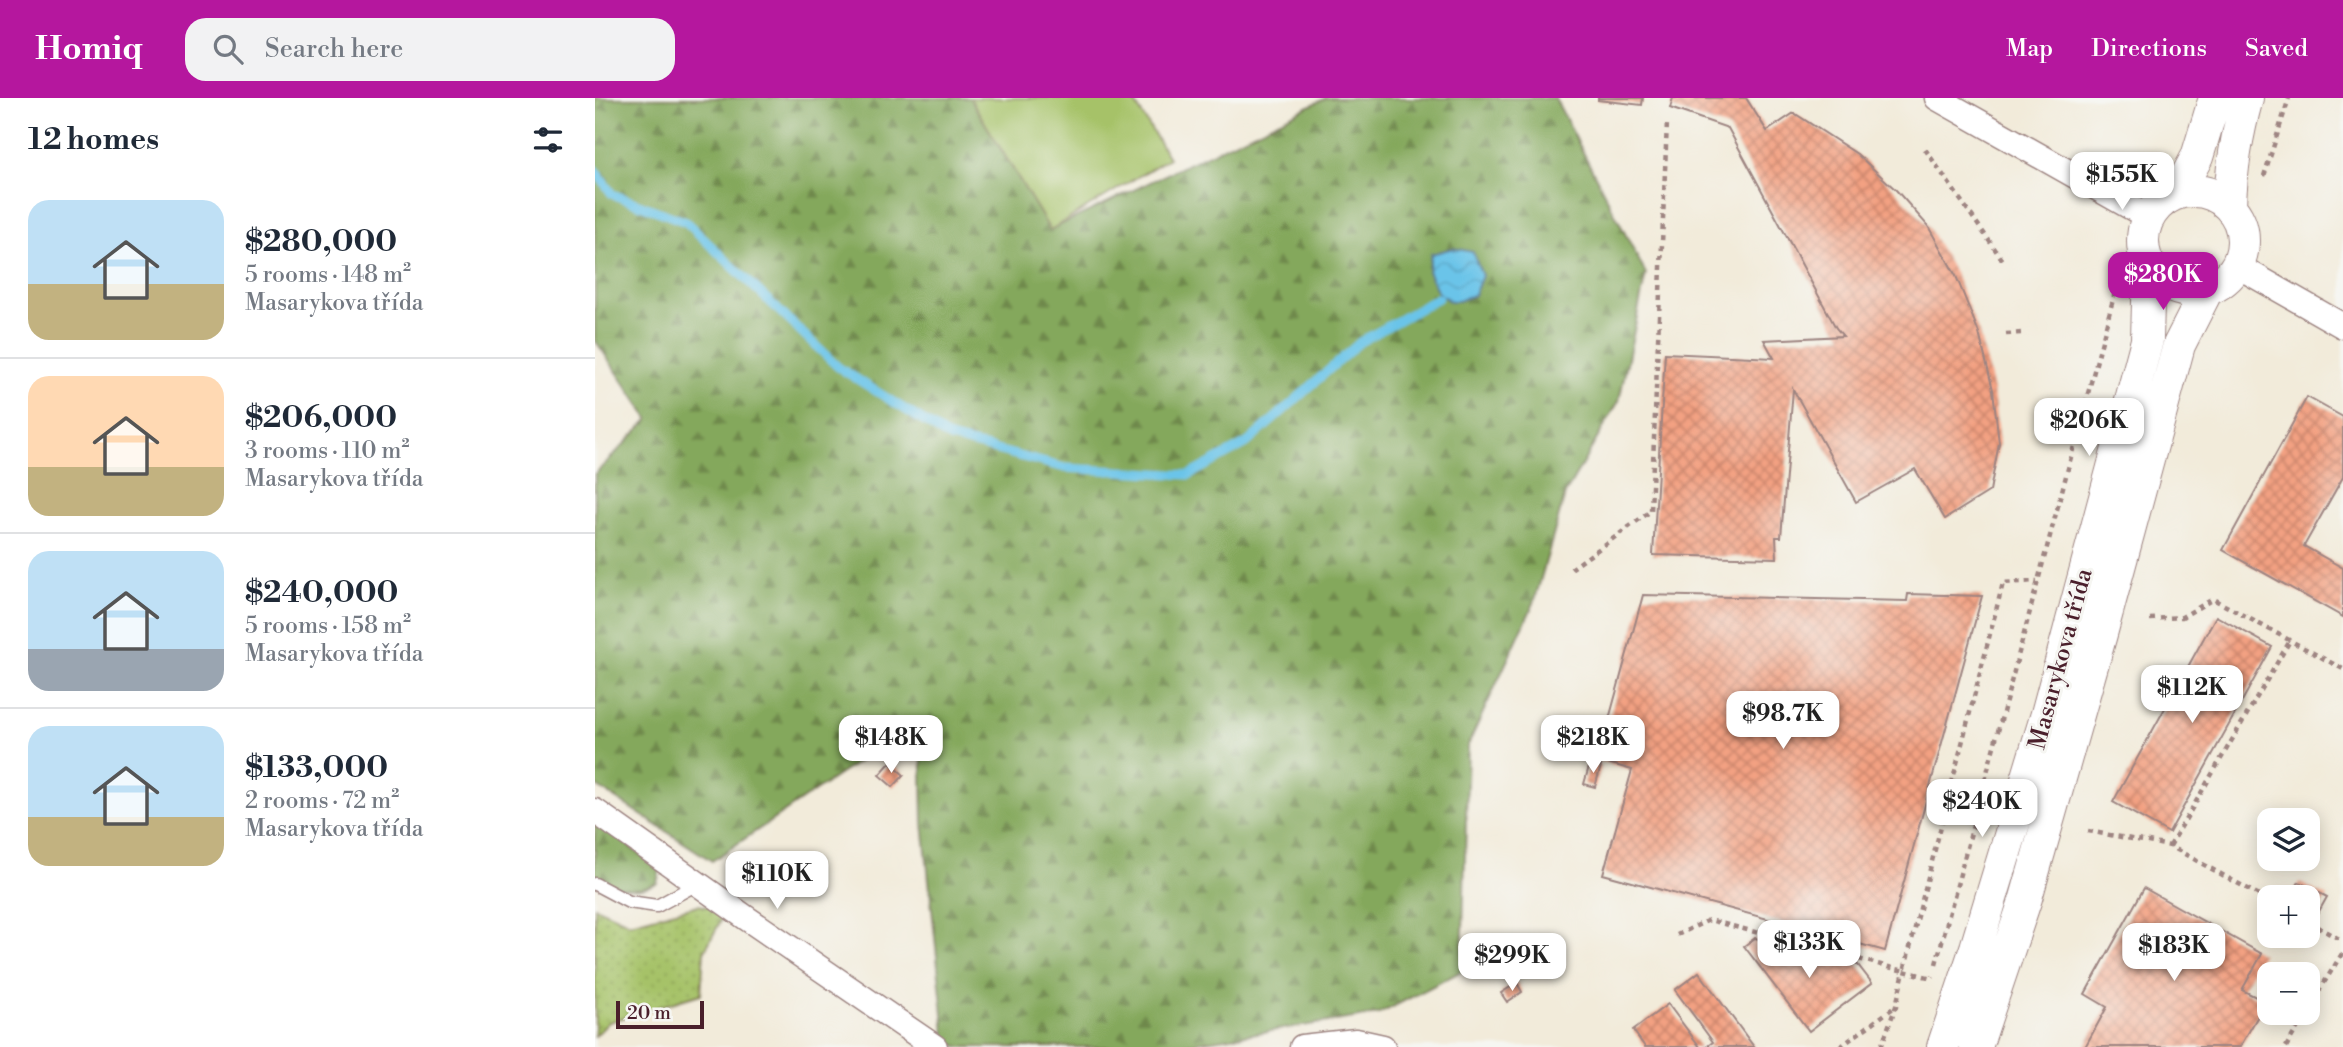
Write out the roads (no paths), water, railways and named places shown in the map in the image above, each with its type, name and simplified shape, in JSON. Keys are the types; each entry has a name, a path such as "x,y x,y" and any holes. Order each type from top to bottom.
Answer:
{"street":[{"path":"1937,98 2148,217"},
{"path":"2178,192 2208,192 2220,197 2237,215 2243,243 2236,265 2223,282 2207,290 2183,291 2159,279 2149,264 2142,241 2148,217 2157,205 2178,192 2197,157 2215,98"},
{"path":"2230,206 2231,174 2247,98"},
{"name":"Masarykova třída","path":"1943,1047 2047,714 2130,406 2147,340 2149,264"},
{"path":"2236,265 2343,326"},
{"name":"Masarykova třída","path":"1976,1047 2026,898 2179,345 2207,290"},
{"path":"595,811 935,1047"},
{"path":"1302,1047 1356,1041 1383,1047"}],"lane":[{"path":"595,884 629,902 657,905 699,883"}],"water":[{"path":"1453,248 1473,252 1482,276 1474,295 1459,301 1449,301 1438,293 1428,271 1431,254"}],"waterway":[{"path":"595,170 612,194 686,222 838,367 950,438 1065,468 1189,475 1247,443 1360,342 1438,298"}]}
